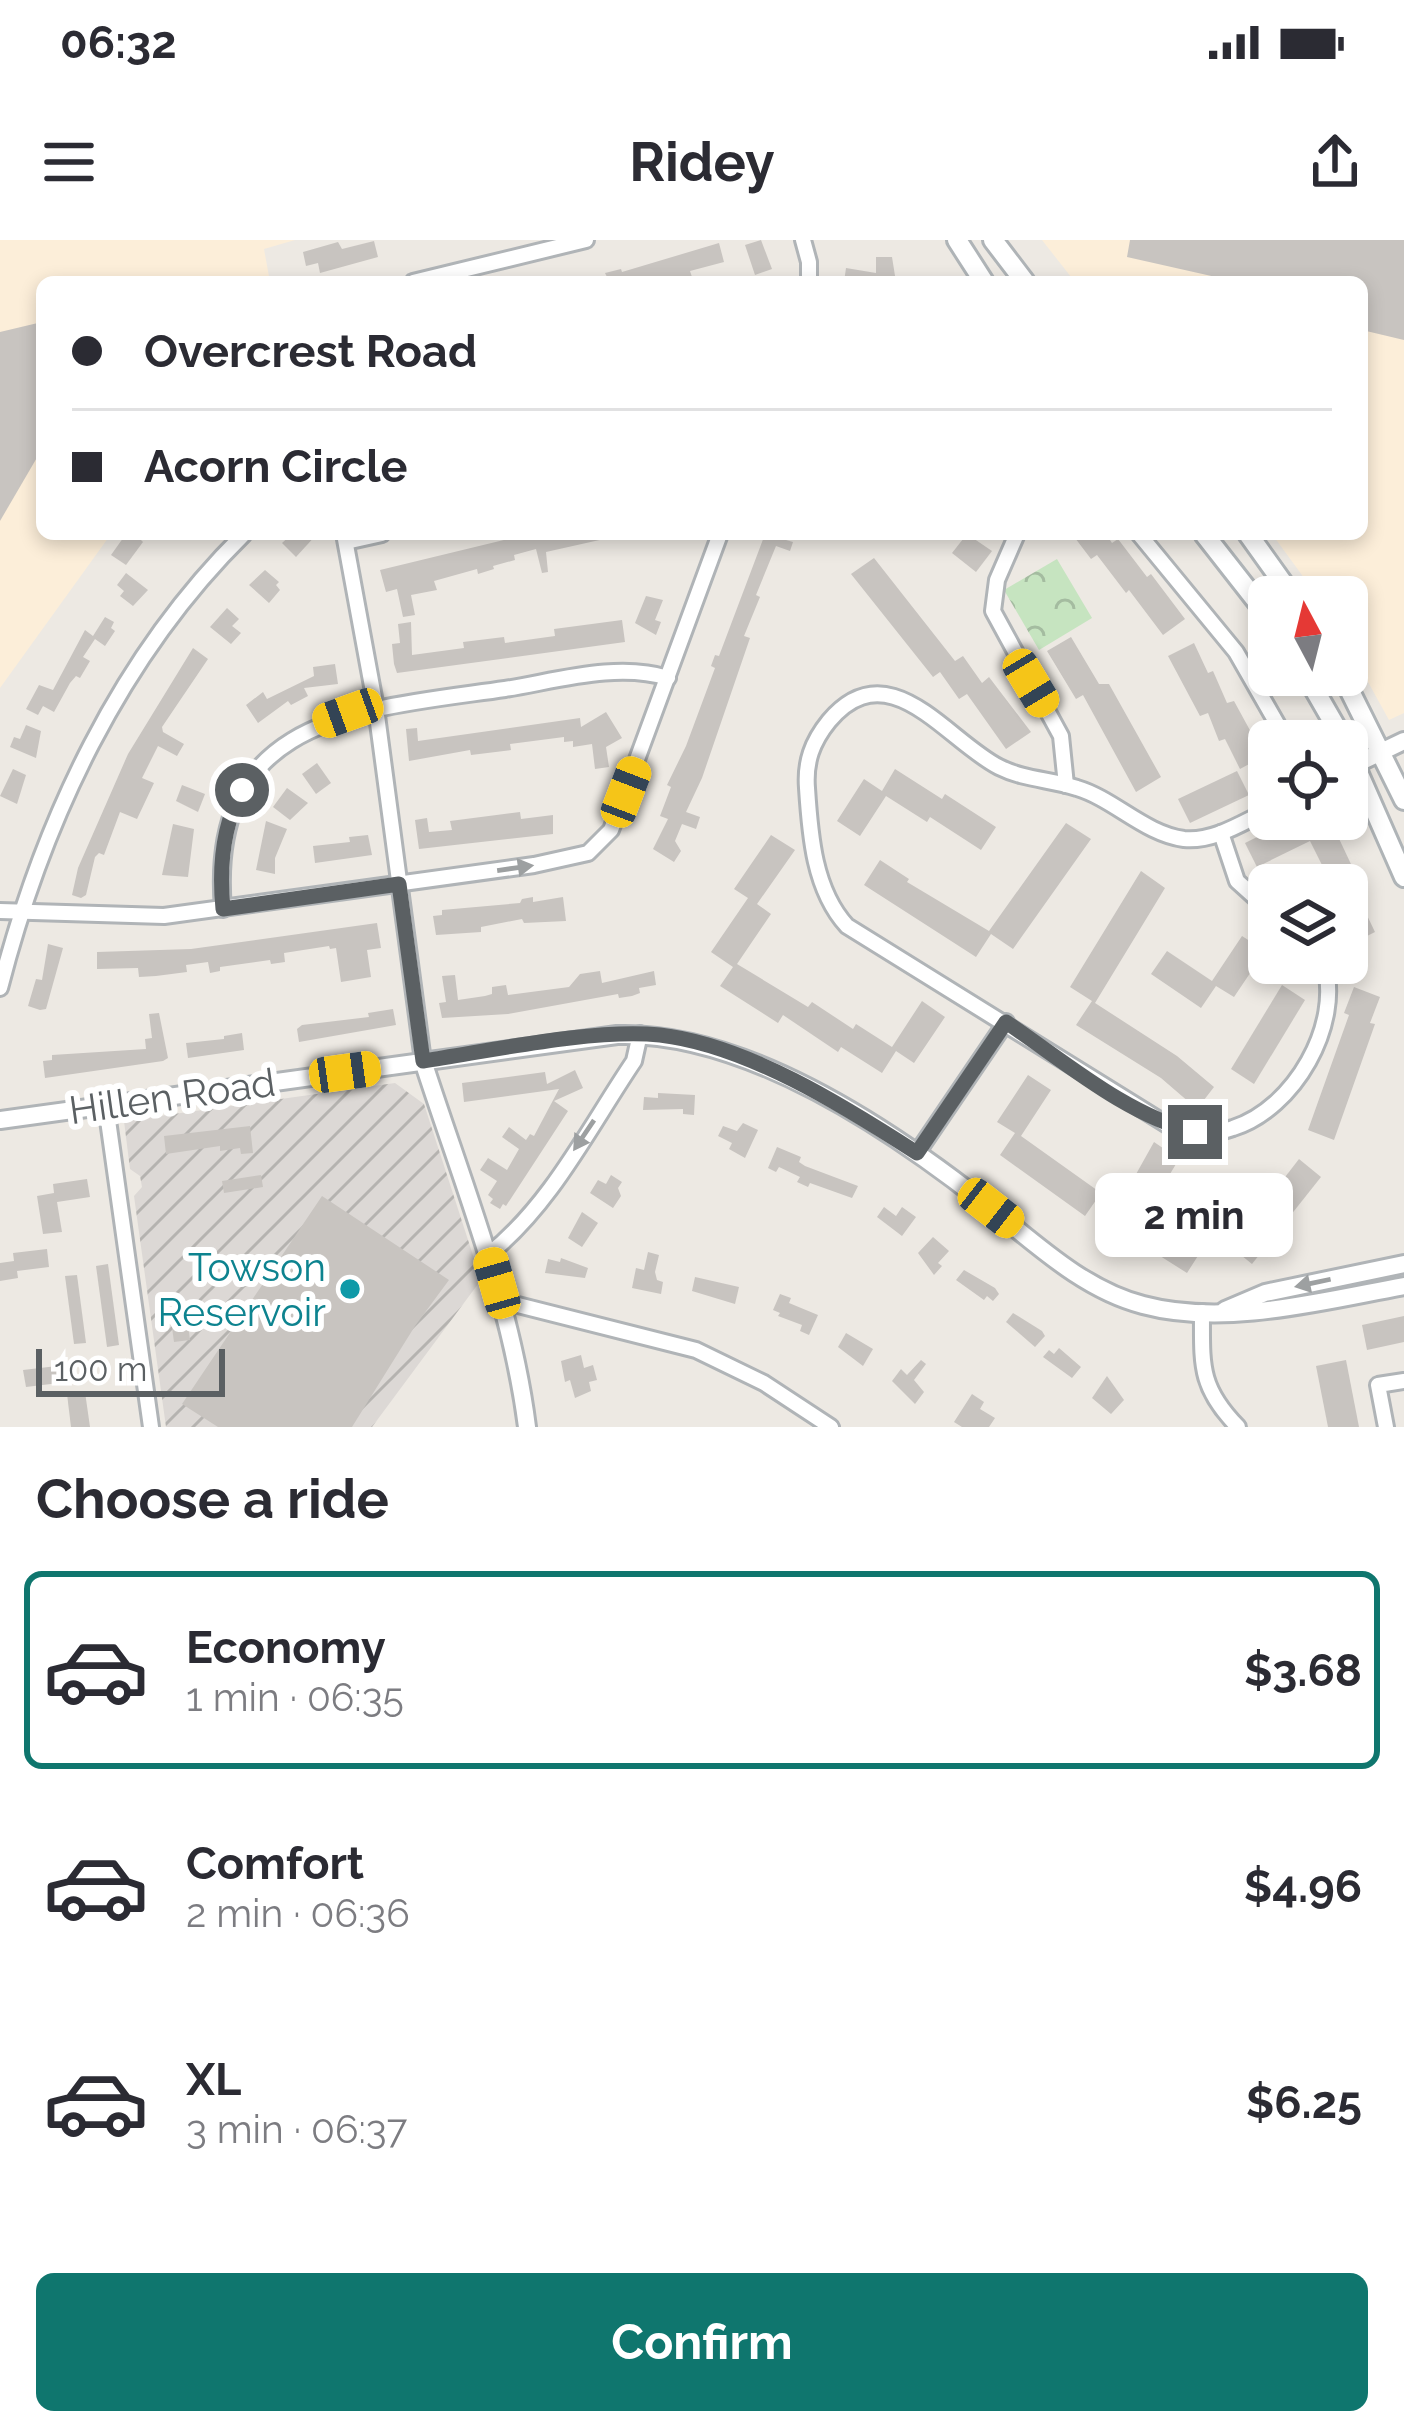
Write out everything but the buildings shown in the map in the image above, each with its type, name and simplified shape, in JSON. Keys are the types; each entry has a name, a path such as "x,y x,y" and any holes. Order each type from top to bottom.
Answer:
{"main road":[{"path":"956,240 980,276"},
{"path":"993,240 1020,276"},
{"path":"1209,540 1248,590"},
{"path":"1252,540 1278,576"},
{"path":"1353,696 1404,800"},
{"path":"1368,801 1404,877"}],"street":[{"path":"438,276 586,240"},
{"path":"803,240 809,276"},
{"path":"0,988 22,913 105,716 168,618 239,540"},
{"path":"345,540 376,708 423,1061 489,1254 498,1300"},
{"path":"0,911 150,917 572,859 597,846 611,830 718,540"},
{"path":"1014,540 993,591 993,611 1061,736 1066,785"},
{"path":"1144,540 1236,652 1275,720"},
{"path":"223,909 222,862 231,812 255,771 323,722 376,708 624,671 668,678"},
{"path":"1248,820 1221,833 1190,839 1172,836 1066,785 1027,779 1000,767 921,709 880,694 856,699 832,717 807,763 814,849 827,898 838,916 865,938 1169,1126 1211,1133 1253,1120 1289,1089 1318,1042 1328,1014 1329,984"},
{"path":"1368,755 1404,741"},
{"path":"1221,833 1237,881 1248,891"},
{"path":"917,1153 1006,1022"},
{"path":"489,1254 535,1209 634,1061 640,1034"},
{"name":"Hillen Road","path":"0,1120 640,1034 682,1039 760,1066 847,1109 917,1153 1096,1286 1146,1306 1224,1310"},
{"path":"106,1106 151,1427"},
{"path":"471,1209 521,1383 527,1427"},
{"path":"1224,1310 1265,1293 1404,1264"},
{"path":"1224,1310 1267,1313 1404,1286"},
{"path":"498,1300 696,1350 764,1383 831,1427"},
{"path":"1202,1312 1203,1373 1208,1389 1238,1427"},
{"path":"1386,1427 1378,1385 1404,1381"}],"shaded area":[{"path":"0,240 295,240 264,249 269,276 36,276 36,540 107,540 0,688"},
{"path":"1042,240 1404,240 1404,713 1389,720 1368,682 1368,576 1303,576 1276,540 1368,540 1368,276 1070,276"},
{"name":"Towson Reservoir","path":"395,1083 424,1104 481,1280 372,1427 166,1427 134,1196 142,1187 140,1176 130,1169 124,1121"}],"green space":[{"path":"1057,559 1092,618 1039,650 1004,590"}],"place":[{"name":"Towson Reservoir","path":"350,1289"}],"route":[{"path":"242,790 226,833 220,884 223,909 399,884 423,1061 616,1035 682,1039 760,1066 847,1109 917,1153 1006,1022 1124,1100 1169,1126 1195,1132"}]}
